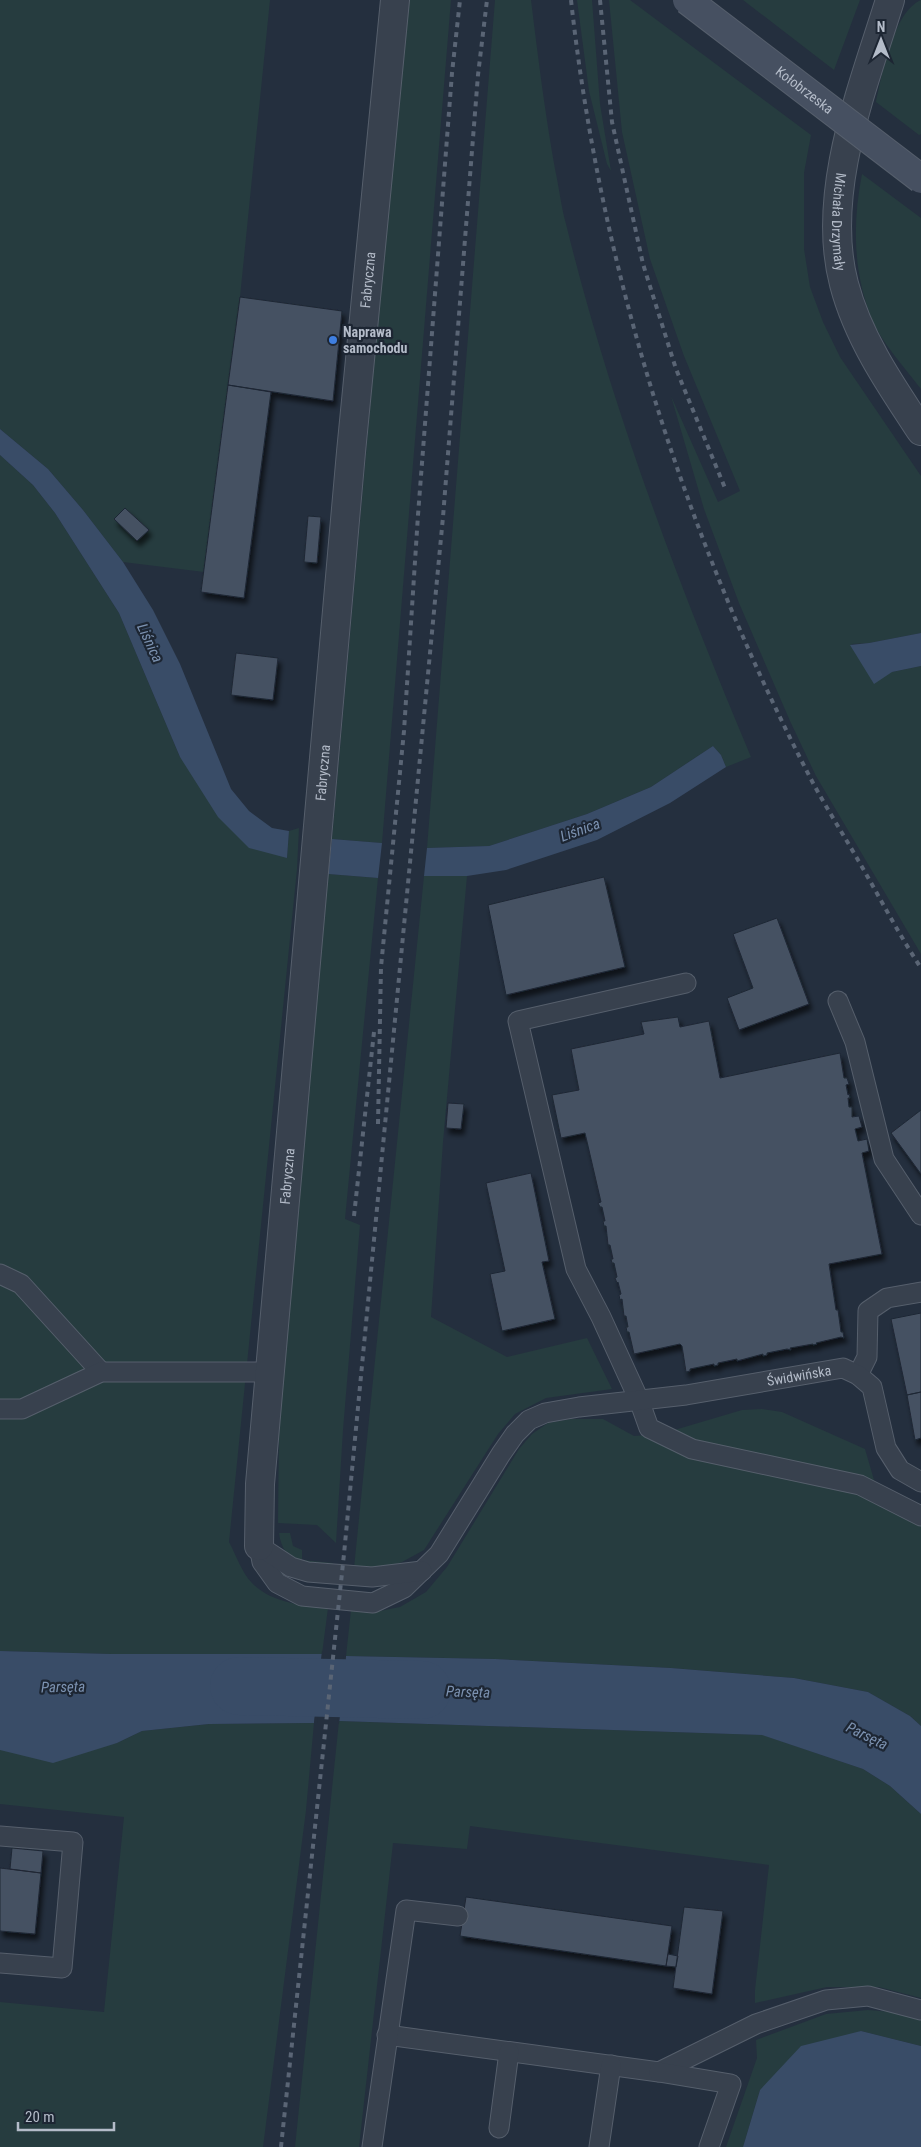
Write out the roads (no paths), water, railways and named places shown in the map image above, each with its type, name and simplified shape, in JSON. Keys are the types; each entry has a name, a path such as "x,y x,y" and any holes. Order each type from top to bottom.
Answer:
{"main road":[{"name":"Kołobrzeska","path":"687,0 921,179"}],"street":[{"name":"Fabryczna","path":"259,1546 260,1484 351,452 395,0"},
{"name":"Michała Drzymały","path":"890,0 851,132 840,195 838,247 847,294 863,333 888,381 921,431"}],"lane":[{"path":"686,983 518,1021 576,1269 601,1317 639,1400 649,1428 692,1449 860,1485 921,1516"},
{"path":"838,1001 855,1042 884,1160 921,1215"},
{"path":"0,1274 21,1284 101,1372"},
{"path":"921,1292 887,1298 868,1311 867,1357 858,1375 872,1387 886,1448 900,1470 921,1482"},
{"name":"Świdwińska","path":"259,1546 262,1562 277,1583 302,1596 374,1603 404,1588 439,1554 501,1454 515,1434 529,1420 544,1413 686,1395 843,1368 858,1375"},
{"path":"0,1409 22,1409 101,1372 270,1372"},
{"path":"259,1546 291,1567 308,1572 372,1577 422,1571"},
{"path":"0,1836 73,1842 62,1968 0,1963"},
{"path":"372,2147 406,1910 458,1916"},
{"path":"659,2072 756,2024 826,2000 868,1996 921,2010"},
{"path":"387,2035 612,2065 731,2084 709,2147"},
{"path":"499,2128 509,2052"},
{"path":"599,2147 612,2065"}],"water":[{"name":"Liśnica","path":"0,429 48,469 83,510 123,562 153,610 180,664 231,789 249,811 272,828 289,831 287,858 249,848 218,817 180,757 119,613 55,513 33,485 0,455"},
{"path":"921,633 921,666 892,672 874,684 850,645 869,643"},
{"name":"Liśnica","path":"713,746 721,755 726,767 670,803 597,840 506,870 467,876 424,876 427,848 489,846 587,814 651,787"},
{"path":"332,839 382,843 378,878 328,874"},
{"path":"0,1651 111,1654 322,1654 314,1723 209,1724 142,1731 117,1743 53,1763 0,1750"},
{"path":"346,1656 495,1659 671,1668 794,1678 868,1692 910,1716 921,1726 921,1814 890,1786 863,1769 762,1735 339,1721"},
{"path":"861,2031 921,2046 921,2147 743,2147 760,2090 801,2046"}],"waterway":[{"name":"Parsęta","path":"239,1686 422,1690"}],"railway":[{"path":"378,1124 381,967 404,731 418,515 452,73 460,0"},
{"path":"281,2147 344,1554 443,517 478,75 487,0"},
{"path":"571,0 585,102 604,203 627,303 656,402 689,500 726,596 767,691 813,783 921,968"},
{"path":"600,0 612,122 643,264 676,369 725,488"},
{"path":"354,1216 374,1032"}],"place":[{"name":"Naprawa samochodu","path":"333,340"}]}
